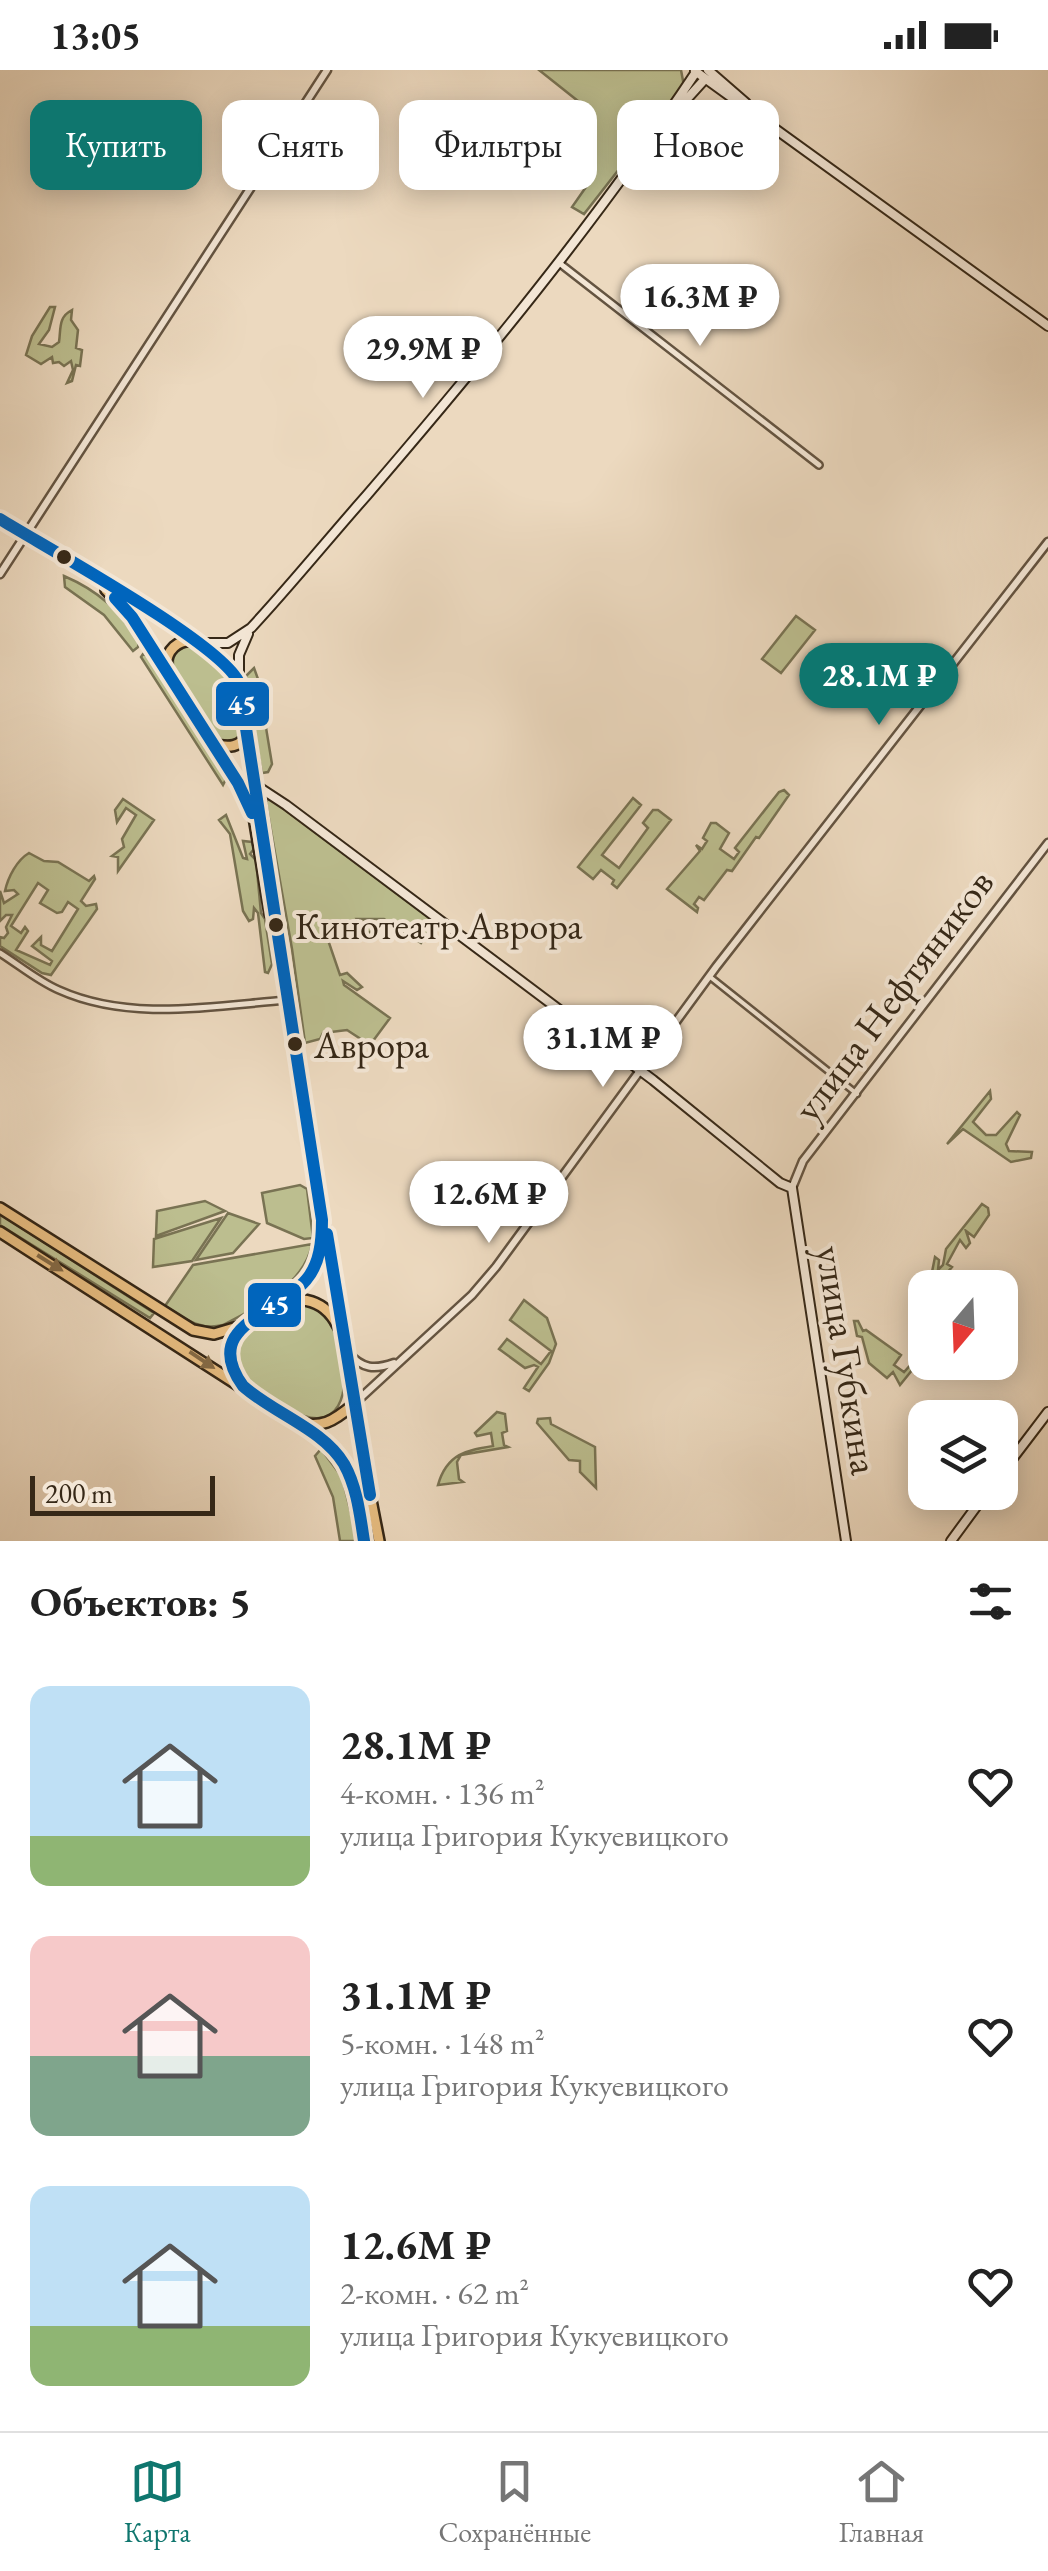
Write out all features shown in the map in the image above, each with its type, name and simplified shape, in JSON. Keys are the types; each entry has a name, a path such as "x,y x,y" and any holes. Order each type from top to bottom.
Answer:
{"main road":[{"path":"678,100 696,71 709,73 753,110 1048,326"},
{"path":"685,100 709,73"},
{"path":"166,670 166,660 184,640 228,643 251,628 419,434 617,184"},
{"path":"0,519 202,643 234,670 240,683"},
{"path":"97,582 132,617 244,794 254,817 279,968 284,976"},
{"path":"251,628 239,655 240,683 322,1220 329,1240 379,1541"},
{"path":"213,744 228,748 239,744 248,732"},
{"path":"257,786 639,1071 780,1183 792,1188"},
{"name":"улица Губкина","path":"792,1188 846,1541"},
{"path":"0,1208 192,1330 214,1334 247,1322 309,1277 319,1254 322,1220"},
{"path":"0,1232 322,1441 342,1460 354,1490 364,1541"},
{"path":"275,1305 292,1298 312,1300 325,1307 346,1346"},
{"path":"244,1388 233,1373 230,1355 234,1337 247,1322"},
{"path":"294,1420 312,1426 326,1424 354,1404"},
{"path":"1018,1451 1048,1412"},
{"path":"951,1541 974,1510"}],"street":[{"path":"0,574 327,70"},
{"path":"558,262 819,465"},
{"path":"354,1404 481,1286 709,976 1048,542"},
{"name":"улица Нефтяников","path":"792,1188 803,1162 1048,842"},
{"path":"0,953 64,992 126,1008 287,1000"},
{"path":"709,976 857,1094"},
{"path":"346,1346 356,1362 374,1368 400,1361"}],"green space":[{"path":"539,70 681,70 684,86 673,100 617,100 617,172 584,214 572,207 584,190 597,190 597,100 577,100"},
{"path":"50,307 55,307 49,330 39,344 52,347 59,342 62,320 72,310 71,320 78,330 80,366 76,365 72,381 67,383 73,370 71,361 64,366 53,363 52,357 41,364 26,355 32,336"},
{"path":"64,576 88,588 116,611 139,642 138,647 133,651 104,615 65,587"},
{"path":"796,616 815,630 781,673 762,659"},
{"path":"188,645 230,672 242,732 236,740 218,741 173,671 173,654"},
{"path":"148,656 226,779 223,785 141,657"},
{"path":"254,668 272,764 268,772 262,773 252,722 256,707 250,706 245,677"},
{"path":"784,790 789,795 759,838 704,900 699,897 694,904 697,912 667,889 700,851 696,845 702,849 711,823 729,833 720,849 734,859 739,852 735,848"},
{"path":"269,798 435,922 421,943 384,919 357,919 360,923 365,921 366,927 377,922 365,937 349,931 348,926 328,940 340,975 347,973 362,987 357,990 343,981 344,985 390,1018 370,1045 347,1030 323,1033 320,1039 305,1043 266,802"},
{"path":"633,798 641,805 602,855 619,868 648,828 643,823 653,810 671,820 617,888 612,884 614,880 601,870 593,879 578,867"},
{"path":"123,799 154,820 118,871 118,857 112,856 124,847 122,839 136,815 126,808 117,822 115,810"},
{"path":"226,815 243,858 247,859 243,841 252,842 254,849 250,854 256,860 261,913 272,964 268,973 258,913 254,908 253,919 249,921 243,911 230,834 219,820"},
{"path":"29,853 44,861 58,862 89,881 94,876 95,879 81,901 86,906 96,904 97,909 51,975 0,946 0,937 8,933 6,927 12,915 0,921 0,891 4,903 18,894 5,891 14,869","holes":["38,883 48,890 40,903 57,913 68,902 78,909 52,951 41,945 41,937 32,946 52,961 50,965 16,950 28,931 25,927 21,933 11,926"]},
{"path":"990,1091 991,1099 973,1122 986,1135 996,1135 1017,1112 1020,1115 1006,1144 1009,1151 1032,1152 1031,1158 1011,1162 963,1129 947,1144"},
{"path":"300,1185 307,1189 313,1238 304,1239 267,1223 262,1193"},
{"path":"205,1201 225,1211 156,1236 157,1211"},
{"path":"982,1204 988,1208 989,1215 974,1237 966,1231 970,1243 966,1248 960,1240 947,1264 952,1267 938,1270 946,1249"},
{"path":"228,1213 259,1224 233,1253 196,1260"},
{"path":"0,1214 154,1313 150,1318 0,1225"},
{"path":"221,1218 192,1261 153,1267 154,1239"},
{"path":"312,1244 308,1258 290,1283 223,1325 199,1325 165,1306 193,1265"},
{"path":"524,1300 547,1318 556,1344 549,1363 529,1391 524,1388 538,1367 525,1368 499,1349 507,1339 541,1364 551,1351 510,1320"},
{"path":"300,1303 325,1315 338,1338 344,1388 338,1406 325,1417 304,1416 276,1402 238,1371 234,1357 236,1345 257,1322"},
{"path":"854,1321 901,1355 894,1365 904,1372 908,1368 908,1375 900,1385 893,1372 887,1378 869,1363 862,1337 857,1336"},
{"path":"497,1412 505,1414 507,1431 502,1433 508,1447 461,1455 457,1462 463,1482 438,1485 447,1466 460,1455 493,1446 491,1433 475,1433"},
{"path":"550,1418 551,1424 595,1447 596,1488 580,1472 580,1461 569,1460 537,1423 538,1419"},
{"path":"321,1449 342,1477 358,1541 340,1541 333,1497 315,1456"}],"transit line":[{"name":"45","path":"0,519 168,621 226,666 239,683 322,1220 319,1252 311,1274 236,1335 230,1349 232,1366 243,1386 311,1431 335,1452 352,1482 364,1541"},
{"name":"45","path":"115,598 132,617 238,783 252,813"},
{"name":"45","path":"327,1234 370,1495"}],"place":[{"name":"Кинотеатр Аврора","path":"276,925"},
{"name":"Аврора","path":"295,1044"}]}
